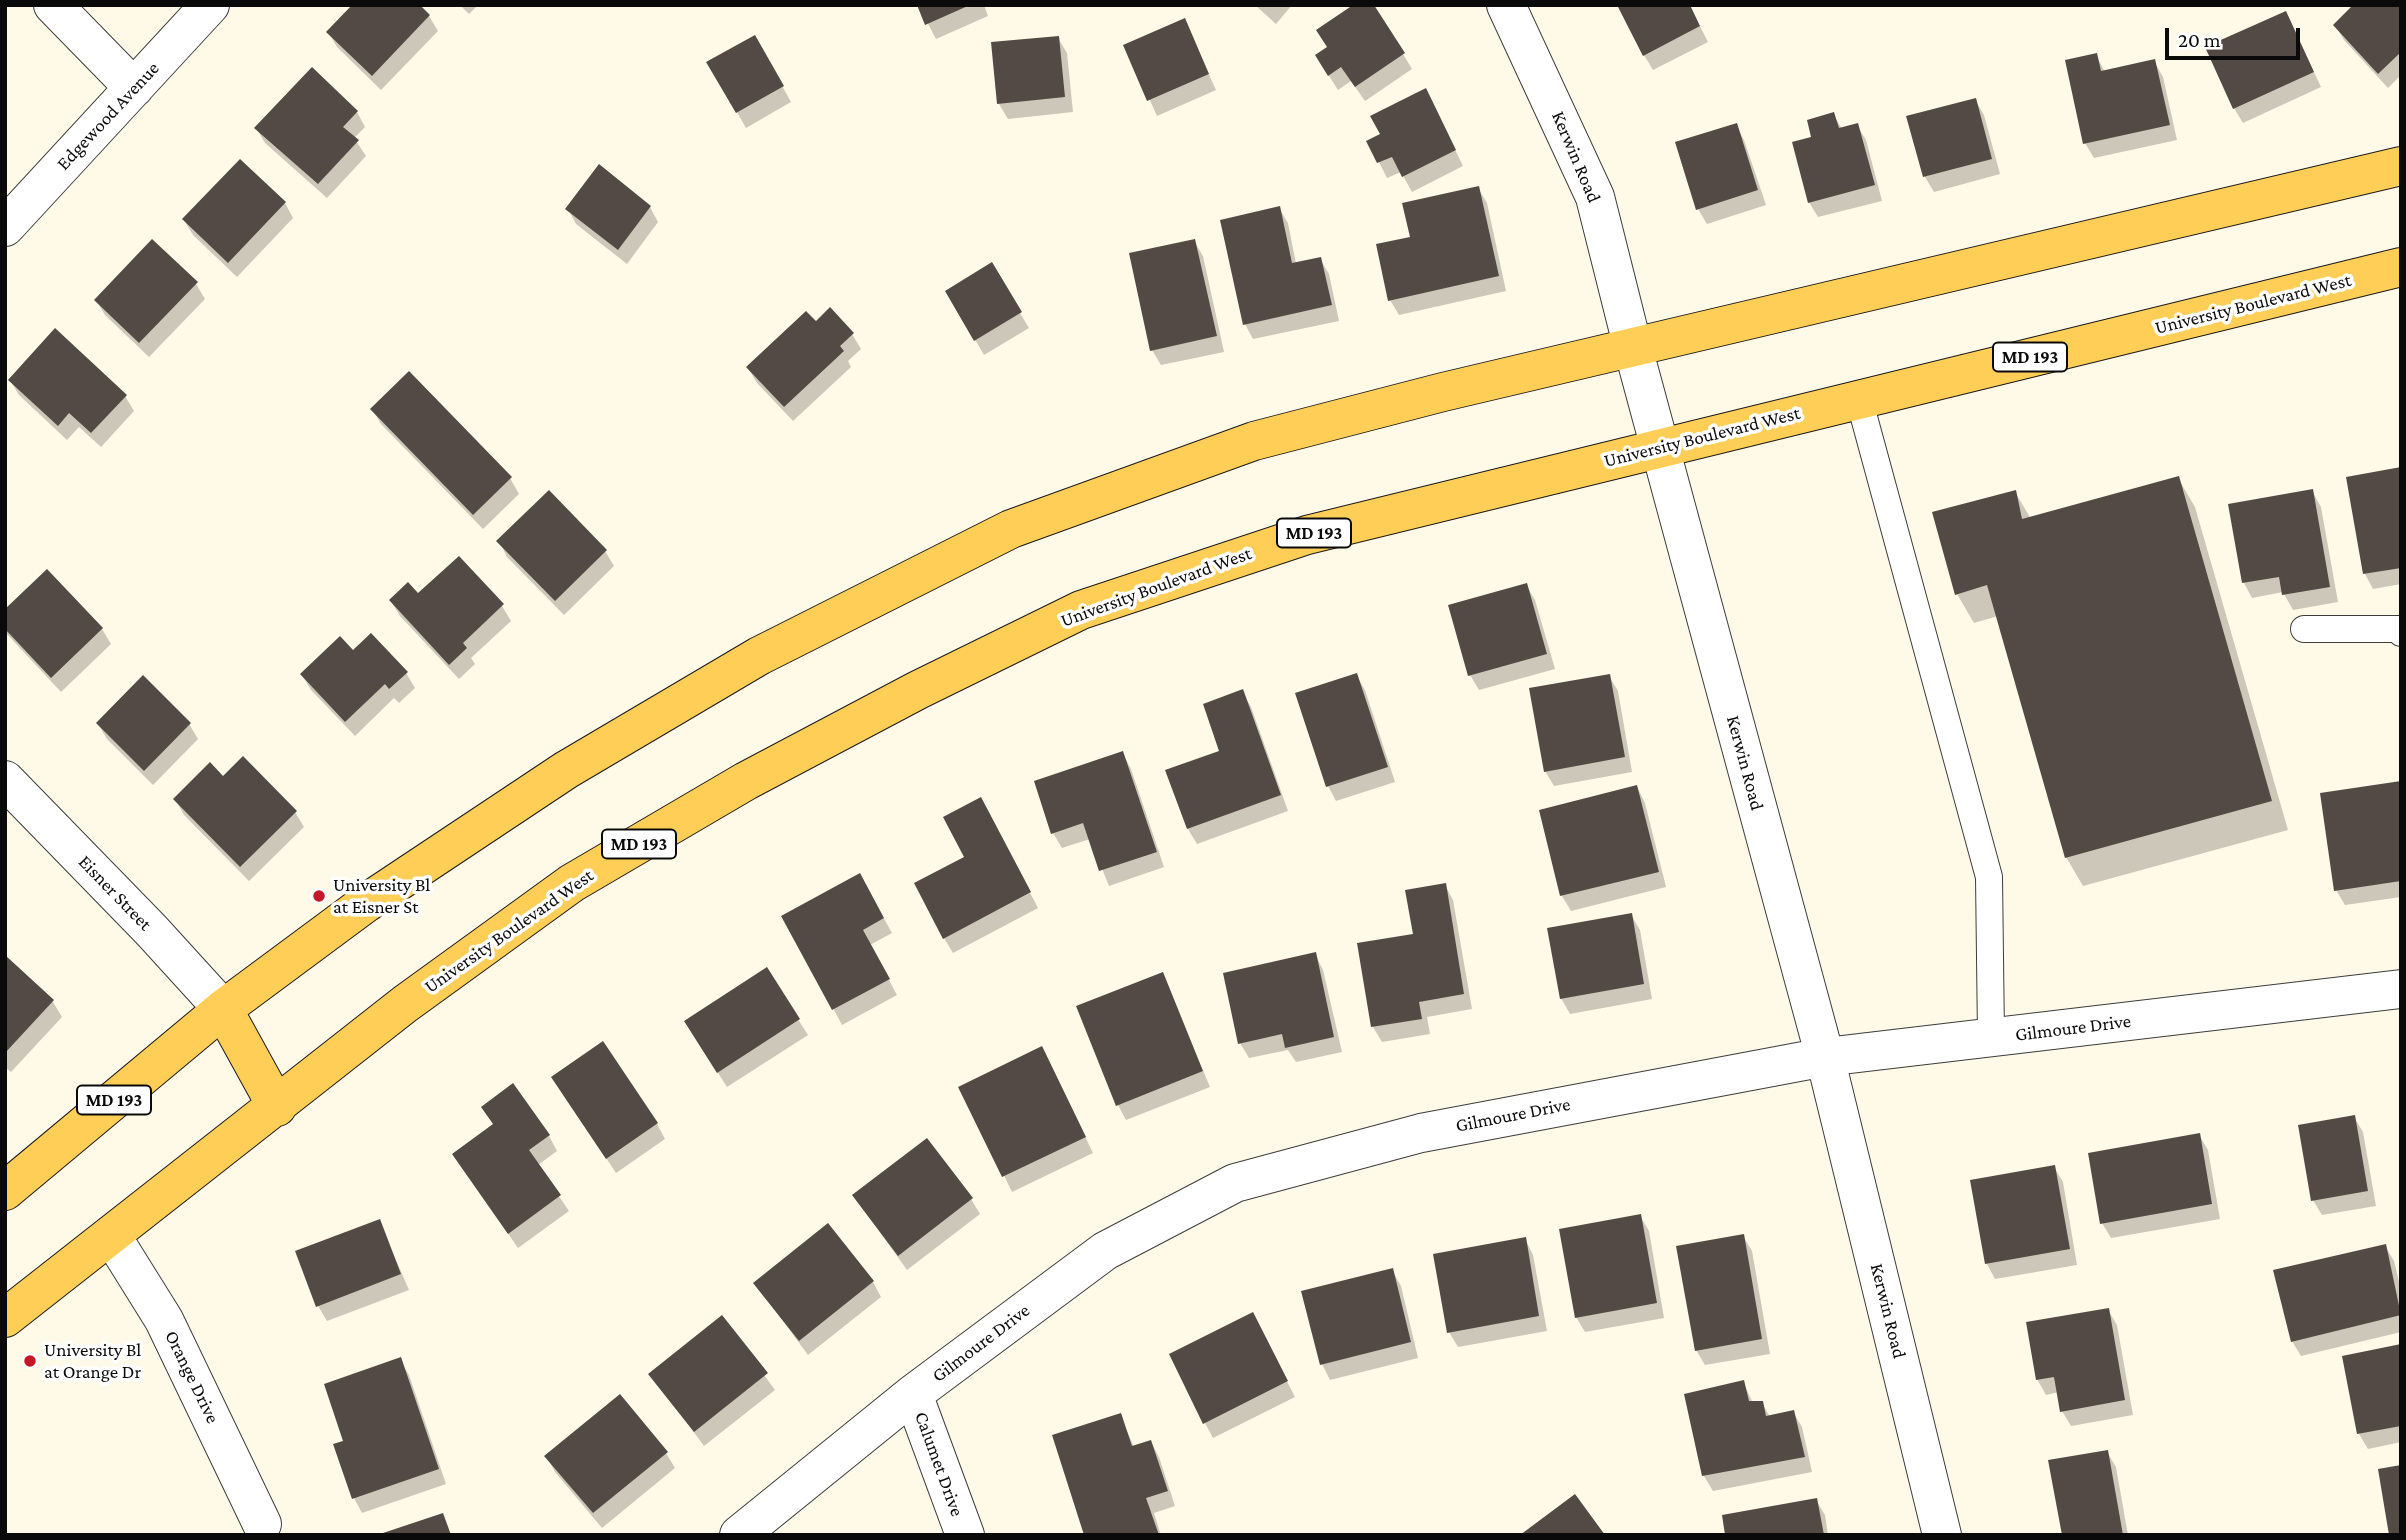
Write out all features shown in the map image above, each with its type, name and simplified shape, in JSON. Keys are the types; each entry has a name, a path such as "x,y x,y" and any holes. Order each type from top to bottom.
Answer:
{"main road":[{"name":"MD 193","path":"5,1191 223,1009 366,903 566,770 759,656 1011,529 1254,441 1443,392 2401,166"},
{"name":"University Boulevard West","path":"5,1318 405,1004 572,883 746,781 918,690 1081,610 1307,535 2401,267"},
{"path":"223,1009 277,1107"}],"street":[{"path":"53,5 134,88"},
{"name":"Edgewood Avenue","path":"5,226 210,5"},
{"name":"Kerwin Road","path":"1506,5 1595,197 1659,447 1825,1056 1942,1535"},
{"name":"Eisner Street","path":"5,780 152,931 223,1009"},
{"name":"Gilmoure Drive","path":"739,1535 913,1394 1105,1251 1235,1183 1421,1132 1825,1056 2401,989"},
{"name":"Orange Drive","path":"111,1235 164,1320 262,1524"},
{"name":"Calumet Drive","path":"913,1394 965,1535"}],"lane":[{"path":"1859,399 1989,877 1991,1037"},
{"path":"2304,629 2399,629 2401,633"}],"building":[{"path":"352,5 420,5 430,15 372,76 326,32"},
{"path":"917,5 970,5 925,25"},
{"path":"1353,5 1374,5 1405,53 1355,87 1341,67 1328,76 1315,55 1327,47 1316,30"},
{"path":"1617,5 1690,5 1700,26 1643,56"},
{"path":"2353,5 2401,5 2401,52 2378,74 2333,25"},
{"path":"2286,11 2314,72 2233,109 2205,47"},
{"path":"1185,18 1209,74 1147,101 1123,45"},
{"path":"755,35 784,86 736,113 706,62"},
{"path":"1059,36 1065,97 997,104 991,42"},
{"path":"2097,53 2101,71 2155,59 2170,125 2083,144 2065,60"},
{"path":"312,67 358,111 343,127 359,140 318,184 254,128"},
{"path":"1426,88 1456,150 1402,177 1392,157 1377,163 1366,141 1380,134 1370,116"},
{"path":"1976,98 1992,159 1923,177 1906,116"},
{"path":"1834,112 1839,128 1858,123 1875,185 1808,203 1792,142 1811,137 1807,120"},
{"path":"1737,123 1758,190 1696,210 1675,142"},
{"path":"240,159 286,202 228,263 182,219"},
{"path":"599,164 651,206 618,250 565,209"},
{"path":"1479,186 1499,276 1388,301 1376,244 1410,237 1402,203"},
{"path":"1280,206 1292,263 1321,257 1332,305 1243,325 1220,220"},
{"path":"152,239 198,282 139,343 94,300"},
{"path":"1195,239 1217,336 1150,351 1129,253"},
{"path":"992,262 1022,312 974,341 945,291"},
{"path":"830,307 854,333 840,346 844,351 784,407 746,367 806,311 816,321"},
{"path":"55,328 127,395 91,433 69,413 58,426 8,380"},
{"path":"409,371 512,477 473,515 370,409"},
{"path":"2401,467 2401,568 2363,574 2346,477"},
{"path":"2179,476 2272,801 2065,858 1987,585 1955,595 1932,512 2016,490 2022,519"},
{"path":"2313,489 2330,587 2282,595 2279,577 2242,583 2228,504"},
{"path":"549,490 607,550 555,601 496,541"},
{"path":"459,556 504,604 463,643 467,648 449,665 389,600 408,582 418,593"},
{"path":"47,569 103,628 51,678 5,629 5,609"},
{"path":"1527,583 1547,654 1468,676 1448,605"},
{"path":"371,633 408,672 389,689 385,684 345,722 300,674 340,636 353,650"},
{"path":"1357,673 1388,767 1326,787 1295,693"},
{"path":"1610,674 1625,757 1544,772 1529,688"},
{"path":"143,675 191,723 144,771 96,723"},
{"path":"1243,689 1281,795 1187,829 1165,770 1219,751 1203,704"},
{"path":"1123,751 1157,852 1099,871 1083,823 1051,834 1034,781"},
{"path":"243,756 297,811 240,867 173,799 210,762 223,776"},
{"path":"2401,781 2401,881 2334,891 2320,793"},
{"path":"1637,785 1659,872 1560,896 1539,810"},
{"path":"981,797 1031,892 943,939 914,883 964,857 943,817"},
{"path":"860,873 884,918 863,930 890,979 832,1010 781,916"},
{"path":"1446,883 1464,994 1419,1002 1422,1019 1371,1027 1357,943 1413,934 1405,890"},
{"path":"1632,913 1644,984 1560,999 1547,928"},
{"path":"1316,952 1334,1037 1285,1048 1282,1034 1238,1044 1223,973"},
{"path":"5,955 54,1000 5,1053"},
{"path":"767,967 800,1019 717,1073 684,1021"},
{"path":"1163,972 1203,1071 1116,1106 1076,1006"},
{"path":"603,1041 658,1123 606,1159 551,1077"},
{"path":"1042,1046 1086,1137 1002,1177 958,1087"},
{"path":"513,1083 550,1135 529,1150 561,1195 508,1234 452,1154 493,1124 481,1107"},
{"path":"2355,1115 2368,1191 2311,1201 2298,1125"},
{"path":"2200,1133 2212,1204 2100,1224 2088,1153"},
{"path":"927,1138 973,1198 898,1256 852,1195"},
{"path":"2055,1165 2070,1249 1985,1264 1970,1180"},
{"path":"1641,1214 1657,1303 1575,1318 1559,1229"},
{"path":"380,1219 401,1274 316,1307 295,1251"},
{"path":"828,1223 874,1281 799,1341 753,1283"},
{"path":"1744,1234 1762,1339 1695,1351 1676,1246"},
{"path":"1526,1237 1539,1316 1447,1333 1433,1254"},
{"path":"2386,1244 2401,1315 2291,1342 2273,1270"},
{"path":"1393,1268 1411,1342 1320,1365 1301,1291"},
{"path":"2109,1308 2125,1400 2060,1412 2054,1377 2036,1380 2026,1322"},
{"path":"1253,1312 1288,1381 1203,1424 1169,1354"},
{"path":"722,1315 768,1373 694,1432 648,1374"},
{"path":"2401,1344 2401,1426 2357,1434 2342,1356"},
{"path":"401,1357 439,1469 352,1499 333,1444 343,1441 324,1384"},
{"path":"1744,1380 1749,1401 1763,1401 1766,1416 1794,1410 1805,1457 1702,1476 1684,1394"},
{"path":"620,1394 668,1452 593,1513 544,1456"},
{"path":"1121,1413 1132,1446 1151,1440 1168,1491 1146,1498 1159,1535 1084,1535 1052,1435"},
{"path":"2108,1450 2123,1535 2062,1535 2048,1460"},
{"path":"2401,1465 2401,1535 2389,1535 2378,1469"},
{"path":"1575,1494 1605,1535 1520,1535"},
{"path":"1817,1498 1824,1535 1725,1535 1722,1515"},
{"path":"443,1513 451,1535 380,1535 380,1534"}],"place":[{"name":"University Bl at Eisner St","path":"319,896"},
{"name":"University Bl at Orange Dr","path":"30,1361"}]}
